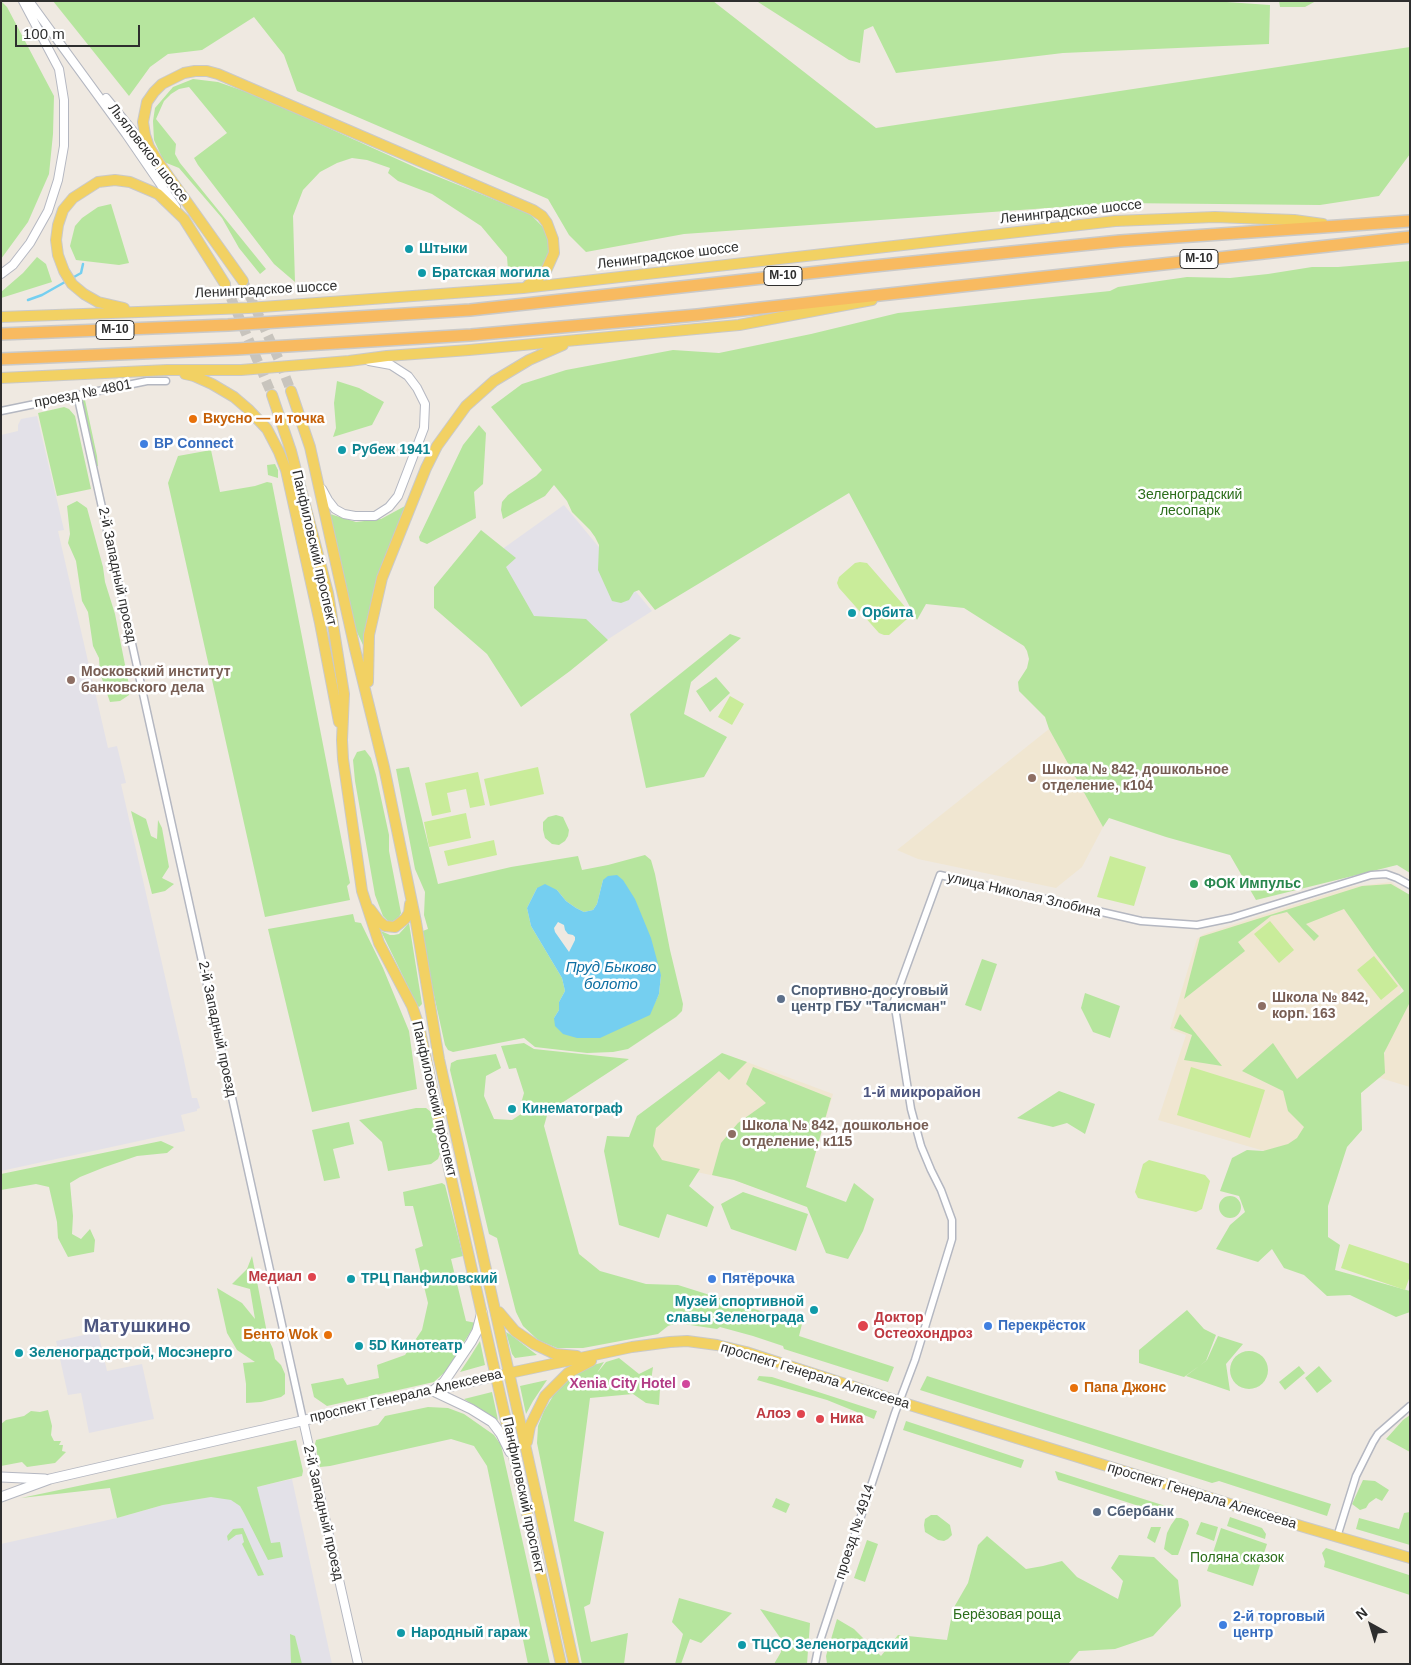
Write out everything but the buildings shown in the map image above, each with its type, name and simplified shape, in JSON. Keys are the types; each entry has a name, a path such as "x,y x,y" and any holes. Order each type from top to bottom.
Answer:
{"highway":[{"name":"Ленинградское шоссе","path":"1,334 228,325 470,310 1120,241 1410,221"},
{"name":"М-10","path":"1,359 227,350 471,335 697,315 1410,237"}],"main road":[{"path":"159,164 149,147 145,135 143,122 147,102 162,84 184,73 195,71 218,74 502,196 542,216 551,231 554,253 545,273 523,288"},
{"name":"Льяловское шоссе","path":"159,164 243,281"},
{"path":"148,311 98,302 72,284 64,271 58,254 56,240 63,210 73,198 98,182 115,180 130,182 158,194 184,219"},
{"name":"Ленинградское шоссе","path":"1,317 248,308 523,288 1115,221 1214,217 1294,220 1338,226"},
{"name":"Льяловское шоссе","path":"184,219 225,284"},
{"name":"М-10","path":"1,378 167,370 241,370 739,325 922,290"},
{"path":"370,705 368,649 382,578 422,477 437,446 466,406 494,381 529,360 577,340"},
{"path":"167,370 194,376 234,397 261,423 279,452 286,470 320,623 342,740"},
{"name":"Панфиловский проспект","path":"291,391 317,474 353,640 384,767 411,900 439,1059 574,1664"},
{"name":"Панфиловский проспект","path":"272,395 292,450 328,594 344,694 342,740 357,865 364,898 379,943 412,1006 419,1026 561,1664"},
{"path":"364,898 379,921 389,927 395,927 405,918 409,913 411,900"},
{"path":"496,1308 515,1331 534,1344 555,1354 575,1356 603,1354"},
{"path":"482,1312 477,1330 471,1342 444,1382 433,1390 472,1409 492,1422 508,1447 522,1490"},
{"name":"проспект Генерала Алексеева","path":"1,1497 50,1479 433,1390 632,1347 686,1341 718,1345 746,1352 899,1402 1337,1538 1394,1553"},
{"path":"526,1449 530,1426 545,1396 568,1373 603,1354"},
{"name":"проспект Генерала Алексеева","path":"1,1477 50,1479"},
{"path":"1394,1553 1410,1558"},
{"path":"1394,1553 1410,1562"}],"street":[{"path":"1,274 30,243 48,211 58,180 64,146 64,100 58,69 23,1"},
{"name":"Льяловское шоссе","path":"29,1 126,134 184,219"},
{"name":"Льяловское шоссе","path":"49,28 159,164"},
{"path":"317,474 328,500 335,509 344,514 355,516 375,516 389,507 398,496 424,428 425,404 408,376 391,365 349,361"},
{"name":"проезд № 4801","path":"1,411 147,381 166,382"},
{"name":"2-й Западный проезд","path":"77,394 358,1664"},
{"name":"улица Николая Злобина","path":"899,1402 916,1360 952,1239 952,1220 921,1146 911,1110 894,1001 940,875 1141,921 1197,925 1231,918 1371,875 1386,874 1410,885"},
{"name":"проезд № 4914","path":"815,1664 819,1644 899,1402"},
{"path":"1337,1538 1356,1476 1373,1442 1378,1434 1410,1406"}],"shaded area":[{"path":"37,416 64,530 58,531 108,748 117,746 126,783 121,784 192,1098 197,1098 200,1108 197,1111 181,1115 185,1131 1,1171 1,435 18,431 21,419"},
{"path":"564,505 652,611 524,693 445,590"},
{"name":"Школа № 842, дошкольное отделение, к104","path":"1049,729 1103,827 1082,867 1056,888 918,859 897,850"},
{"path":"1391,882 1410,896 1410,961 1373,1078 1278,1155 1158,1120 1186,1035 1170,1029 1197,939 1204,934 1349,887"},
{"path":"1410,971 1410,1087 1377,1077"},
{"name":"Школа № 842, дошкольное отделение, к115","path":"736,1058 833,1094 801,1204 734,1180 650,1162 640,1128"},
{"path":"98,1332 107,1371 142,1364 154,1419 89,1433 81,1393 68,1395 56,1341"},
{"path":"292,1479 332,1664 1,1664 1,1544 117,1518 163,1505 211,1497"}],"green space":[{"path":"1,1 7,7 54,96 49,174 28,222 1,259"},
{"path":"53,1 713,1 876,128 1410,47 1410,154 1379,196 1320,205 1118,203 684,234 586,252 569,235 548,199 297,91 284,55 254,17 202,50 168,54 150,67 129,96"},
{"path":"759,1 1212,1 1270,5 1269,44 1063,53 896,73 873,26 864,30 860,63 849,60"},
{"path":"1279,1 1316,1 1305,7 1280,7"},
{"path":"193,79 218,82 258,96 419,169 530,214 544,228 548,240 549,250 545,265 535,274 528,276 526,268 508,270 507,257 481,226 432,194 398,181 388,173 390,168 367,160 352,158 320,172 303,190 293,216 295,282 274,264 198,165 194,158 227,133 189,87 179,89 164,101 156,119 176,144 175,154 180,163 266,269 260,274 239,248 222,218 179,168 164,162 154,140 153,121 155,108 173,87"},
{"path":"111,204 129,263 119,265 76,260 70,246 75,226 82,218 98,207"},
{"path":"37,257 46,264 52,282 1,298 1,292 23,273"},
{"name":"Зеленоградский лесопарк","path":"1410,261 1410,873 1397,865 1256,900 1230,855 1166,837 1109,818 1103,827 1049,729 1045,717 1019,691 1018,682 1027,668 1029,659 1024,646 964,608 926,604 917,620 849,493 655,610 639,590 634,592 629,600 621,603 612,601 598,570 599,545 595,537 572,512 567,501 554,485 545,496 503,519 502,502 508,495 542,470 491,407 522,384 566,370 673,350 719,353 811,334 898,313 1110,291 1118,287 1187,277 1230,278 1312,267 1338,267"},
{"path":"337,381 359,388 384,402 372,425 333,437 336,428 334,403"},
{"path":"85,400 97,456 98,466 93,467 78,401"},
{"path":"64,407 69,409 75,416 91,489 57,496 38,413"},
{"path":"479,425 486,433 483,484 474,492 476,518 427,544 420,541 419,537 463,445"},
{"path":"211,450 220,492 267,482 272,483 350,883 347,886 350,900 265,917 168,483 178,456"},
{"path":"275,464 278,470 278,478 268,475 267,465"},
{"path":"77,501 87,508 115,614 129,685 129,695 120,701 110,702 100,673 99,658 93,646 88,612 82,601 76,561 68,543 70,534 67,506"},
{"path":"405,506 379,574 363,645 356,630 330,514 356,522 381,519"},
{"path":"481,530 516,558 506,567 534,616 586,619 608,640 521,707 487,654 434,608 434,587"},
{"path":"855,563 867,563 907,609 907,619 889,635 879,633 839,588 837,583 839,577"},
{"path":"730,634 741,638 691,682 684,714 727,737 704,777 646,788 630,714"},
{"path":"716,677 730,693 710,712 696,691"},
{"path":"730,696 744,704 732,725 718,717"},
{"path":"365,750 371,758 376,775 389,835 389,851 401,913 398,919 393,921 388,921 383,916 375,895 355,781 353,760 357,752"},
{"path":"409,767 438,884 511,867 578,856 582,870 645,855 651,860 683,1004 682,1011 628,1049 613,1052 587,1053 535,1047 524,1038 453,1052 448,1050 445,1045 420,932 428,929 424,915 425,892 415,869 396,769","holes":["603,880 661,975 659,994 649,1015 554,1018 559,1010 559,1002 565,991 562,978 531,926 527,908 537,888 557,890 566,901 584,912 593,910 597,904"]},
{"path":"538,767 544,794 490,806 484,779"},
{"path":"478,772 485,805 470,808 466,789 447,793 451,812 432,816 425,783"},
{"path":"131,811 146,819 151,836 157,839 158,820 162,828 169,867 162,878 174,884 165,891 152,894"},
{"path":"466,813 471,838 429,847 424,822"},
{"path":"556,815 563,817 569,830 565,841 559,845 552,844 545,838 543,830 543,822 548,817"},
{"path":"494,840 497,855 448,866 444,851"},
{"path":"1110,856 1146,867 1134,906 1097,897"},
{"path":"1391,884 1410,895 1410,1002 1384,1053 1385,1073 1361,1093 1362,1130 1347,1147 1328,1206 1328,1237 1340,1245 1335,1270 1410,1291 1410,1312 1396,1317 1350,1295 1327,1296 1304,1275 1284,1268 1272,1249 1258,1262 1216,1249 1230,1225 1245,1212 1239,1196 1220,1191 1232,1158 1247,1150 1263,1151 1288,1144 1297,1138 1304,1127 1288,1111 1283,1091 1242,1071 1273,1043 1297,1079 1404,991 1344,909 1306,924 1319,936 1314,941 1287,912 1271,916 1238,942 1245,951 1184,999 1200,937 1362,886"},
{"path":"353,914 355,922 361,923 383,968 409,1031 417,1089 312,1112 268,929"},
{"path":"1270,921 1294,950 1279,963 1254,934"},
{"path":"409,923 422,1004 419,1007 381,931 390,935 399,934"},
{"path":"1374,956 1398,986 1381,1000 1357,970"},
{"path":"982,959 997,964 981,1011 965,1005"},
{"path":"1085,993 1120,1006 1110,1038 1093,1032 1081,1008"},
{"path":"1180,1014 1222,1066 1184,1060 1192,1035 1174,1028"},
{"path":"524,1043 534,1049 629,1059 548,1112 544,1126 579,1254 600,1271 646,1284 678,1285 802,1324 799,1336 894,1367 888,1382 784,1349 783,1346 753,1336 720,1327 717,1329 677,1323 668,1326 658,1334 583,1348 557,1348 538,1340 523,1326 516,1312 497,1238 489,1234 450,1070 451,1063 457,1060 496,1054 501,1068 486,1076 484,1096 494,1119 512,1120 521,1114 520,1107 524,1093 516,1068 509,1069 501,1046"},
{"path":"722,1053 747,1062 729,1080 719,1071 656,1128 653,1146 662,1160 700,1169 689,1186 714,1207 707,1227 667,1214 659,1238 619,1225 604,1151 607,1136 629,1137 637,1116"},
{"path":"753,1067 831,1098 806,1187 846,1202 854,1183 874,1199 863,1231 848,1259 826,1253 807,1207 734,1180 712,1175 721,1143 738,1123 766,1103 746,1084"},
{"path":"1191,1067 1265,1090 1250,1138 1177,1115"},
{"path":"1059,1091 1095,1104 1085,1134 1067,1123 1053,1127 1017,1118"},
{"path":"416,1108 426,1108 431,1112 440,1154 438,1159 431,1164 388,1171 382,1142 359,1120"},
{"path":"349,1122 354,1144 333,1149 340,1178 324,1181 312,1130"},
{"path":"161,1141 174,1147 167,1153 137,1156 105,1167 70,1183 73,1216 72,1234 81,1239 90,1229 95,1240 94,1252 68,1257 58,1238 57,1222 49,1187 36,1184 1,1190 1,1174"},
{"path":"1149,1160 1205,1175 1210,1181 1202,1209 1196,1212 1138,1198 1135,1192 1143,1164"},
{"path":"442,1183 445,1185 463,1256 451,1259 466,1321 476,1323 446,1371 434,1382 327,1406 314,1397 311,1384 343,1378 347,1385 379,1378 377,1365 405,1355 422,1330 428,1303 415,1249 423,1246 413,1206 405,1206 403,1192"},
{"path":"743,1192 808,1214 796,1251 731,1229 721,1204"},
{"path":"1230,1196 1238,1199 1241,1207 1238,1215 1230,1218 1222,1215 1219,1207 1222,1199"},
{"path":"1349,1244 1410,1264 1410,1276 1405,1290 1341,1268"},
{"path":"252,1256 268,1338 275,1359 281,1365 285,1374 285,1394 281,1397 261,1402 246,1403 243,1363 255,1362 237,1350 227,1333 217,1288 242,1303 255,1319 250,1289 232,1284 247,1269"},
{"path":"1187,1310 1204,1329 1216,1335 1206,1361 1184,1377 1139,1363 1139,1350"},
{"path":"506,1332 537,1355 515,1358 512,1354"},
{"path":"1218,1336 1243,1344 1226,1364 1230,1391 1186,1376 1207,1360"},
{"path":"480,1341 485,1365 460,1372 470,1357"},
{"path":"1249,1351 1263,1356 1268,1370 1263,1384 1249,1389 1235,1384 1230,1370 1235,1356"},
{"path":"619,1358 639,1374 653,1367 651,1381 660,1389 659,1405 646,1403 633,1394 590,1398 574,1521 604,1532 590,1604 584,1607 591,1642 628,1633 624,1664 582,1664 537,1443 538,1426 544,1411 559,1386 576,1370 604,1362 597,1373 606,1362"},
{"path":"1299,1366 1305,1373 1285,1390 1279,1382"},
{"path":"1319,1366 1332,1381 1317,1393 1305,1378"},
{"path":"759,1376 772,1377 877,1411 874,1419 827,1400 757,1380"},
{"path":"927,1376 1331,1504 1327,1516 1219,1481 1212,1483 920,1390"},
{"path":"547,1380 533,1401 526,1414 520,1386"},
{"path":"492,1392 498,1420 464,1399"},
{"path":"428,1407 448,1408 464,1414 494,1435 501,1445 550,1664 528,1664 487,1466 474,1446 451,1439 320,1467 315,1444 316,1440 378,1425 385,1416"},
{"path":"48,1410 52,1426 51,1435 54,1441 61,1441 59,1445 63,1445 62,1451 66,1452 55,1463 27,1467 22,1462 1,1466 1,1424 6,1420 24,1416 31,1411 40,1412"},
{"path":"1410,1415 1410,1452 1386,1439"},
{"path":"906,1421 1024,1460 1021,1468 903,1430"},
{"path":"296,1440 303,1471 302,1476 257,1487 271,1543 280,1542 283,1557 268,1560 240,1506 231,1500 211,1497 163,1505 117,1518 110,1488 21,1498"},
{"path":"1055,1471 1175,1509 1173,1517 1058,1480"},
{"path":"1363,1480 1375,1481 1389,1490 1382,1501 1376,1498 1366,1508 1360,1510 1352,1504"},
{"path":"776,1498 790,1504 786,1513 772,1507"},
{"path":"1410,1512 1410,1545 1356,1529 1359,1518 1399,1529 1404,1513"},
{"path":"931,1515 937,1515 950,1525 952,1535 948,1539 944,1541 938,1540 925,1532 925,1519"},
{"path":"1230,1517 1262,1528 1266,1534 1265,1539 1227,1526"},
{"path":"1176,1518 1188,1521 1189,1525 1178,1555 1172,1555 1164,1549 1167,1533"},
{"path":"1201,1522 1218,1527 1214,1541 1196,1534"},
{"path":"1151,1527 1161,1527 1155,1543 1147,1538"},
{"path":"243,1528 264,1575 258,1576 242,1544 244,1542 242,1534 236,1535 228,1541 227,1536 233,1529"},
{"name":"Поляна сказок","path":"1221,1528 1267,1544 1253,1586 1207,1571"},
{"name":"Берёзовая роща","path":"987,1536 1026,1569 1062,1561 1077,1577 1118,1599 1123,1581 1111,1568 1119,1555 1154,1557 1178,1580 1181,1606 1153,1636 1115,1649 1079,1651 1068,1664 827,1664 826,1656 837,1619 854,1629 881,1656 898,1635 947,1640 953,1609 968,1583 978,1545"},
{"path":"867,1540 878,1544 865,1582 854,1578"},
{"path":"1326,1548 1409,1575 1410,1595 1324,1567 1325,1562 1322,1553"},
{"path":"679,1598 732,1613 701,1643 690,1639 681,1664 675,1664 683,1634 672,1622"},
{"path":"760,1609 810,1623 807,1664 774,1664 781,1652 781,1639"},
{"path":"290,1634 295,1636 302,1664 291,1664"}],"water":[{"name":"Пруд Быково болото","path":"617,875 623,880 635,899 651,938 661,975 659,994 650,1015 600,1038 577,1038 563,1034 555,1026 554,1018 559,1010 559,1002 565,991 562,978 531,926 527,908 537,888 545,884 557,890 566,901 576,908 584,912 593,910 597,904 603,880 608,876","holes":["558,922 564,925 568,934 575,937 569,952 554,928"]}],"waterway":[{"path":"74,277 81,273 83,264"},
{"path":"28,300 42,295 65,282"}],"tunnel":[{"path":"243,281 291,391"},
{"path":"225,284 272,395"}],"place":[{"name":"Штыки","path":"409,249"},
{"name":"Братская могила","path":"422,273"},
{"name":"Вкусно — и точка","path":"193,419"},
{"name":"ВР Connect","path":"144,444"},
{"name":"Рубеж 1941","path":"342,450"},
{"name":"Орбита","path":"852,613"},
{"name":"Московский институт банковского дела","path":"71,680"},
{"name":"Школа № 842, дошкольное отделение, к104","path":"1032,778"},
{"name":"ФОК Импульс","path":"1194,884"},
{"name":"Спортивно-досуговый центр ГБУ \"Талисман\"","path":"781,999"},
{"name":"Школа № 842, корп. 163","path":"1262,1006"},
{"name":"Кинематограф","path":"512,1109"},
{"name":"Школа № 842, дошкольное отделение, к115","path":"732,1134"},
{"name":"Медиал","path":"312,1277"},
{"name":"ТРЦ Панфиловский","path":"351,1279"},
{"name":"Пятёрочка","path":"712,1279"},
{"name":"Музей спортивной славы Зеленограда","path":"814,1310"},
{"name":"Доктор Остеохондроз","path":"863,1326"},
{"name":"Перекрёсток","path":"988,1326"},
{"name":"Бенто Wok","path":"328,1335"},
{"name":"5D Кинотеатр","path":"359,1346"},
{"name":"Зеленоградстрой, Мосэнерго","path":"19,1353"},
{"name":"Xenia City Hotel","path":"686,1384"},
{"name":"Папа Джонс","path":"1074,1388"},
{"name":"Алоэ","path":"801,1414"},
{"name":"Ника","path":"820,1419"},
{"name":"Сбербанк","path":"1097,1512"},
{"name":"2-й торговый центр","path":"1223,1625"},
{"name":"Народный гараж","path":"401,1633"},
{"name":"ТЦСО Зеленоградский","path":"742,1645"}],"district":[{"name":"1-й микрорайон","path":"922,1093"},
{"name":"Матушкино","path":"137,1327"}]}
